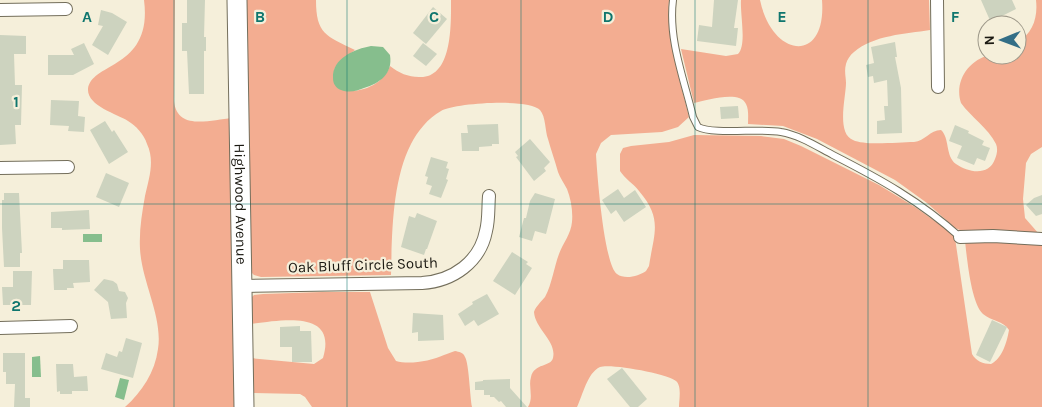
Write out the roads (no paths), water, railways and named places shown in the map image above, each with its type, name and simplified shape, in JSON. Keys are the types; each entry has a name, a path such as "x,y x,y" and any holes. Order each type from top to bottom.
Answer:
{"street":[{"name":"Highwood Avenue","path":"237,0 244,407"},
{"path":"937,0 938,87"},
{"path":"0,10 66,9"},
{"path":"0,168 68,167"},
{"name":"Oak Bluff Circle South","path":"242,286 426,282 445,279 464,268 480,249 487,228 489,196"},
{"path":"960,237 993,236 1042,239"},
{"path":"0,328 71,326"}],"lane":[{"path":"673,0 671,16 674,36 693,117 698,127 711,130 772,130 797,137 890,184 923,206 960,237"}]}
